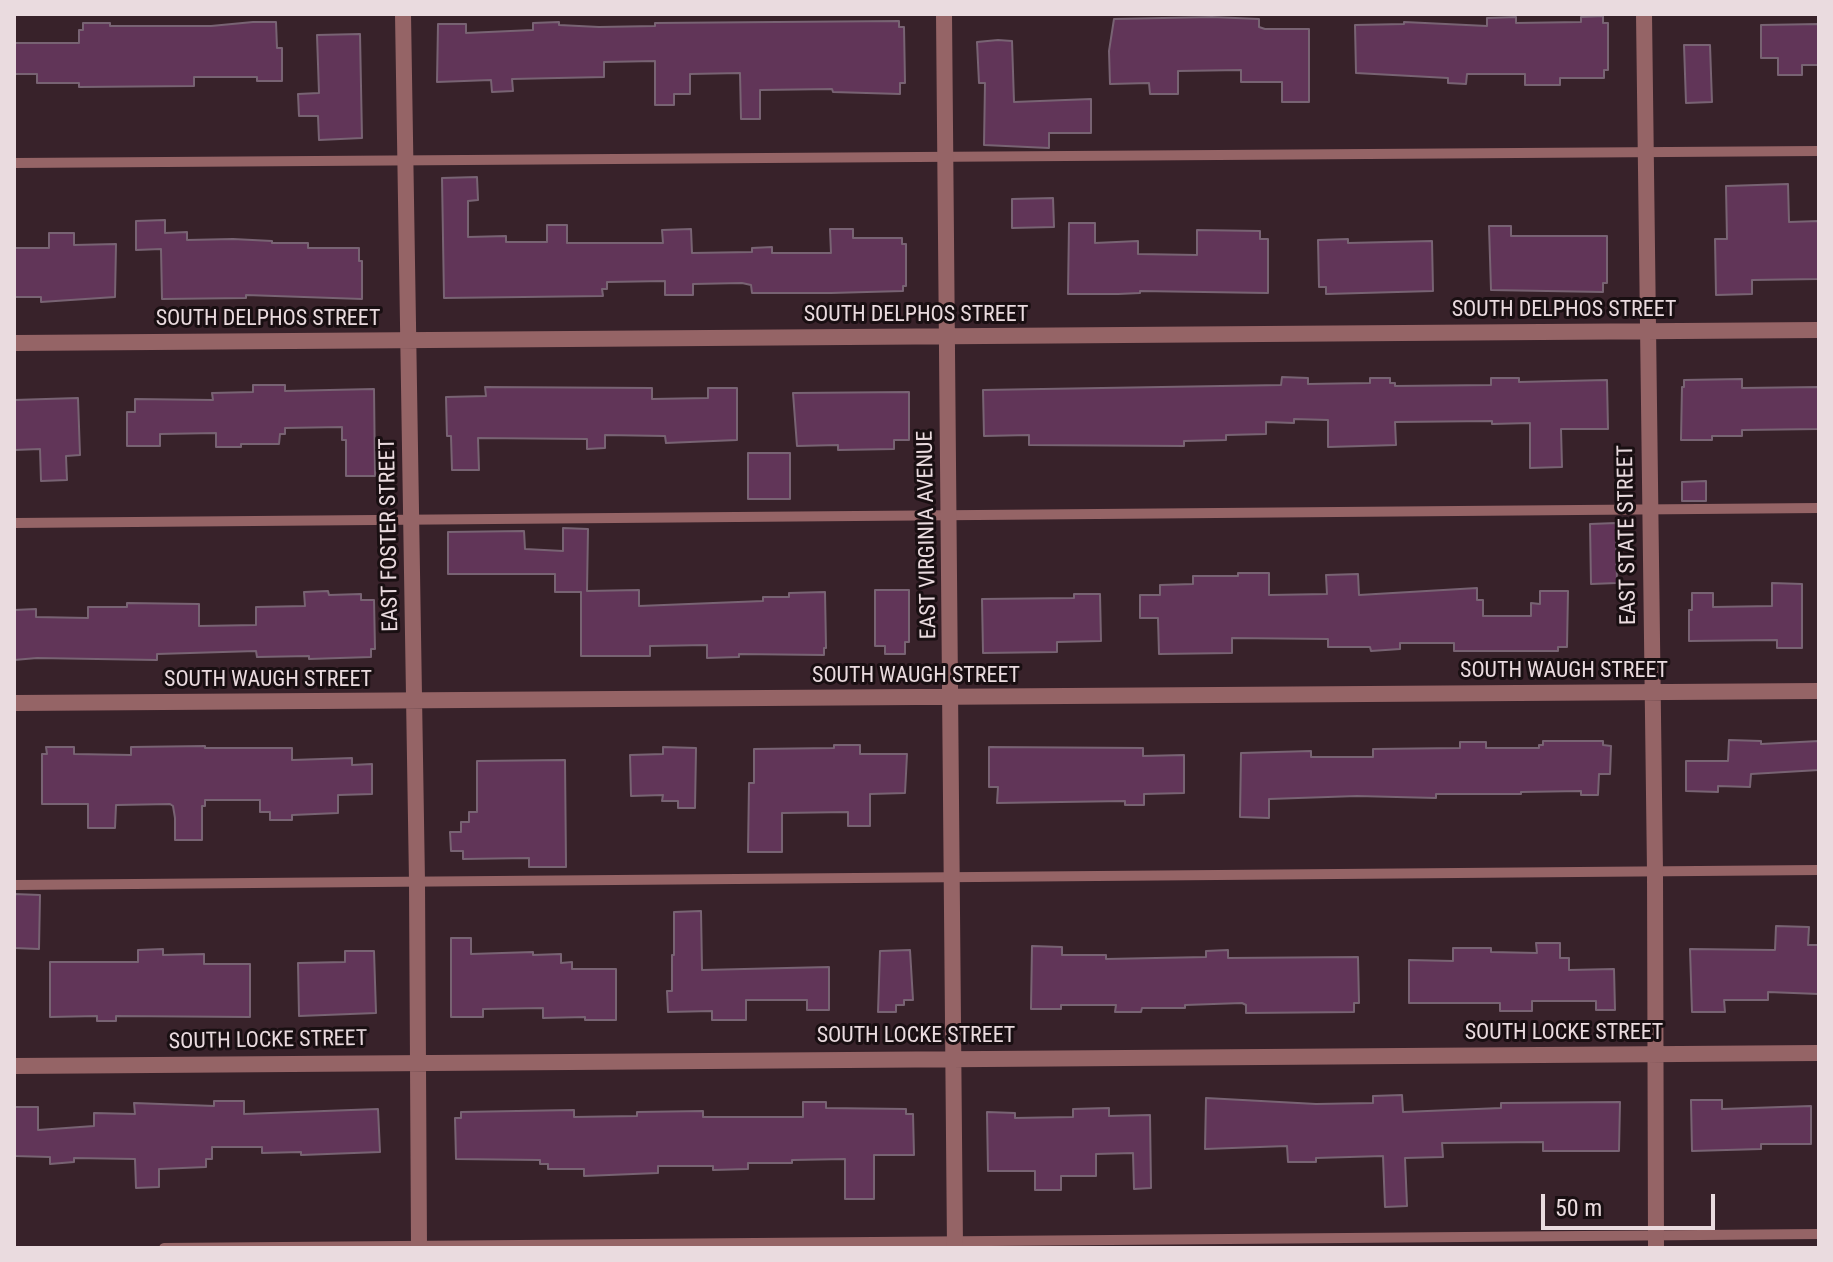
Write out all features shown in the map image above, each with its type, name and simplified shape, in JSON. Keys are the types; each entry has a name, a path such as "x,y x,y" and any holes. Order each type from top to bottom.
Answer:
{"street":[{"name":"EAST FOSTER STREET","path":"403,14 417,882 419,1247"},
{"name":"EAST VIRGINIA AVENUE","path":"944,14 955,1245"},
{"name":"EAST STATE STREET","path":"1644,14 1655,872 1656,1242"},
{"name":"SOUTH DELPHOS STREET","path":"14,343 1819,330"},
{"name":"SOUTH WAUGH STREET","path":"14,703 1819,691"},
{"name":"SOUTH LOCKE STREET","path":"14,1066 1819,1053"}],"lane":[{"path":"14,163 1819,151"},
{"path":"14,523 1819,508"},
{"path":"14,885 1819,870"},
{"path":"164,1248 1656,1242 1819,1234"}],"building":[{"path":"1603,16 1603,23 1608,23 1608,70 1604,70 1604,78 1560,78 1560,85 1525,85 1525,74 1467,74 1466,84 1448,83 1448,78 1356,73 1355,25 1404,22 1487,26 1487,18 1516,17 1516,23 1581,22 1581,17"},
{"path":"1114,19 1259,19 1259,27 1265,29 1309,29 1309,102 1282,102 1282,82 1241,82 1241,70 1178,71 1178,94 1150,94 1149,83 1110,84 1109,51"},
{"path":"899,21 899,27 904,27 905,83 900,83 900,94 833,92 832,89 760,90 760,119 741,119 740,73 690,74 690,94 674,94 674,105 655,105 655,61 604,62 604,77 512,79 513,91 492,92 491,80 437,82 438,24 466,24 466,33 533,30 533,23 559,22 559,25 599,27 655,26 655,23"},
{"path":"276,22 277,48 282,48 282,81 257,81 257,77 194,77 194,86 79,87 79,83 37,83 37,74 14,74 14,43 79,43 79,30 83,30 83,23 211,26"},
{"path":"1819,24 1819,65 1802,65 1802,75 1778,75 1778,58 1761,58 1761,25"},
{"path":"360,34 362,138 319,140 318,116 299,116 298,94 319,93 317,35"},
{"path":"1012,41 1014,102 1091,99 1091,133 1049,133 1049,148 984,145 985,83 979,83 977,42"},
{"path":"1684,45 1710,45 1712,102 1686,103"},
{"path":"477,177 478,200 468,201 468,237 506,236 506,242 547,242 547,225 567,225 567,243 663,243 662,230 691,229 692,253 752,252 752,248 772,247 772,253 831,253 830,229 853,229 853,238 902,238 902,244 906,244 906,286 903,286 903,291 752,293 751,285 742,283 693,284 693,295 665,295 665,281 607,282 607,289 602,289 603,296 444,298 442,178"},
{"path":"1788,184 1789,222 1819,221 1819,279 1752,280 1752,294 1716,295 1715,239 1727,239 1726,186"},
{"path":"1053,198 1054,227 1012,228 1012,199"},
{"path":"165,220 165,233 187,232 187,240 233,239 308,243 308,248 359,248 362,299 246,295 246,298 162,299 161,249 136,250 136,221"},
{"path":"1069,223 1095,223 1095,243 1138,241 1138,254 1197,255 1197,230 1260,231 1260,239 1268,239 1268,293 1140,291 1068,294"},
{"path":"1489,226 1511,226 1511,236 1607,236 1607,283 1603,283 1603,292 1491,290"},
{"path":"49,233 74,233 74,245 116,244 115,297 41,302 41,297 14,297 14,248 49,248"},
{"path":"1348,239 1348,243 1432,241 1433,291 1326,294 1326,287 1319,287 1318,240"},
{"path":"1282,377 1308,378 1308,384 1370,383 1370,378 1390,378 1390,383 1395,383 1395,386 1491,385 1491,378 1519,378 1519,382 1607,380 1608,429 1561,429 1562,467 1530,468 1530,423 1395,422 1396,445 1328,447 1328,420 1266,422 1266,434 1226,435 1226,440 1184,441 1184,446 1029,445 1029,435 984,436 983,390 1281,385"},
{"path":"1742,379 1742,388 1819,387 1819,429 1742,430 1742,436 1681,440 1684,380"},
{"path":"253,385 285,385 285,391 374,389 375,476 346,476 346,440 342,440 342,427 285,428 285,434 280,434 279,444 216,447 216,433 160,434 160,446 127,446 127,412 135,412 135,399 213,400 212,393 253,392"},
{"path":"485,387 652,388 652,399 708,398 708,388 737,388 737,440 666,443 665,436 605,435 605,448 587,449 587,439 478,438 479,470 452,470 446,397 486,396"},
{"path":"909,392 909,440 894,440 894,449 838,450 838,445 797,446 793,393"},
{"path":"78,398 80,455 66,456 67,480 41,481 40,449 14,450 14,400"},
{"path":"748,453 790,453 790,499 748,499"},
{"path":"1706,481 1706,501 1682,501 1682,482"},
{"path":"1616,523 1617,583 1591,584 1590,524"},
{"path":"563,528 588,529 587,591 639,590 639,606 763,601 763,597 789,597 789,593 825,592 824,655 739,654 739,657 707,658 707,645 650,646 650,656 581,656 581,592 555,592 555,574 448,574 448,532 524,531 525,549 563,551"},
{"path":"1238,573 1269,573 1269,595 1327,594 1326,575 1358,574 1359,595 1477,588 1477,600 1483,600 1483,616 1531,616 1531,603 1540,604 1540,591 1568,591 1567,647 1558,647 1558,651 1454,651 1454,643 1400,643 1400,649 1371,651 1370,647 1328,647 1328,639 1232,638 1232,653 1159,654 1158,618 1140,618 1140,595 1160,595 1160,585 1193,584 1193,576 1238,576"},
{"path":"1772,583 1802,584 1802,648 1777,648 1777,640 1689,641 1692,593 1713,593 1713,607 1772,606"},
{"path":"875,590 909,590 909,642 905,642 905,654 885,654 885,646 875,646"},
{"path":"328,591 329,595 361,594 361,600 374,600 375,649 371,649 371,657 257,657 256,651 157,654 157,660 14,660 14,610 36,609 36,617 88,618 88,607 127,607 127,603 199,604 199,626 256,625 256,607 305,606 304,592"},
{"path":"1074,594 1100,594 1101,641 1057,642 1057,652 983,653 982,599 1074,598"},
{"path":"1729,740 1761,741 1761,744 1819,741 1819,770 1751,774 1750,787 1718,786 1718,792 1686,791 1686,761 1728,761"},
{"path":"1543,741 1603,741 1603,745 1611,746 1610,774 1599,774 1598,795 1581,795 1581,791 1436,794 1436,798 1357,796 1269,799 1269,818 1240,817 1241,753 1311,751 1311,757 1373,757 1373,749 1460,748 1460,742 1486,742 1486,748 1539,748"},
{"path":"834,745 860,745 860,754 907,754 905,793 870,794 870,826 848,826 848,812 782,813 782,852 748,852 749,783 754,783 754,749 834,748"},
{"path":"46,747 74,747 74,754 131,755 131,747 292,748 292,760 352,758 352,765 372,764 372,794 338,795 338,813 292,815 292,820 270,820 270,812 260,812 260,800 205,800 205,806 202,806 202,840 175,840 175,818 170,804 116,805 115,828 88,828 88,804 42,804 42,754 47,754"},
{"path":"663,747 696,748 695,808 678,808 678,801 662,801 663,795 631,796 630,755 663,754"},
{"path":"989,747 1143,748 1143,756 1184,755 1184,793 1144,794 1144,805 1125,805 1125,801 997,803 998,787 989,787"},
{"path":"565,760 566,867 529,867 529,858 463,859 463,851 451,851 450,832 461,832 461,822 469,822 469,812 477,812 477,761"},
{"path":"14,894 40,895 39,949 14,948"},
{"path":"701,911 702,970 829,967 829,1010 807,1010 807,1000 746,1000 746,1020 712,1020 712,1011 668,1012 667,991 672,991 674,912"},
{"path":"1776,926 1809,927 1808,945 1819,945 1819,994 1768,992 1768,1000 1724,1000 1725,1012 1692,1012 1690,949 1775,950"},
{"path":"451,938 471,938 471,954 561,954 561,963 572,962 572,969 616,969 616,1020 543,1018 543,1008 483,1009 483,1017 451,1017"},
{"path":"1536,943 1560,943 1560,958 1569,958 1569,970 1614,969 1615,1010 1596,1010 1596,1001 1532,1001 1532,1011 1500,1011 1500,1003 1409,1003 1409,960 1453,961 1453,948 1537,953"},
{"path":"1032,946 1062,947 1062,955 1106,955 1106,959 1206,957 1206,951 1228,950 1228,958 1358,957 1359,1003 1354,1003 1354,1012 1246,1013 1246,1005 1242,1003 1142,1008 1141,1012 1115,1012 1116,1005 1061,1005 1061,1009 1031,1009"},
{"path":"163,949 163,955 204,954 204,964 250,964 250,1017 116,1016 116,1021 97,1021 97,1016 50,1017 50,962 138,962 138,950"},
{"path":"910,950 913,1000 904,1000 904,1005 896,1005 896,1012 878,1012 880,951"},
{"path":"345,951 374,951 376,1013 299,1016 298,963 345,962"},
{"path":"1402,1095 1403,1112 1501,1108 1501,1103 1620,1102 1619,1151 1543,1151 1543,1142 1442,1143 1443,1157 1405,1158 1407,1206 1385,1207 1383,1156 1288,1162 1287,1146 1205,1149 1206,1098 1316,1104 1373,1103 1373,1096"},
{"path":"1691,1100 1722,1100 1722,1109 1811,1106 1811,1144 1761,1144 1761,1149 1692,1151"},
{"path":"214,1101 244,1101 244,1114 378,1109 380,1152 301,1155 301,1152 262,1153 262,1147 212,1147 212,1159 206,1159 206,1167 159,1169 159,1187 136,1188 135,1159 74,1158 74,1162 50,1164 50,1157 14,1156 14,1107 38,1107 38,1130 94,1126 94,1113 135,1114 134,1103 214,1106"},
{"path":"803,1102 826,1102 826,1108 906,1109 906,1114 913,1114 914,1155 874,1155 874,1199 845,1199 845,1159 748,1163 748,1169 658,1166 658,1173 584,1176 584,1169 548,1169 548,1164 540,1164 540,1160 456,1159 455,1118 461,1118 461,1112 574,1110 574,1117 703,1111 703,1117 803,1117"},
{"path":"1109,1108 1109,1116 1150,1115 1151,1188 1134,1189 1133,1153 1096,1154 1096,1176 1061,1176 1061,1190 1035,1190 1035,1171 988,1171 987,1112 1015,1113 1015,1118 1073,1117 1073,1109"}]}
